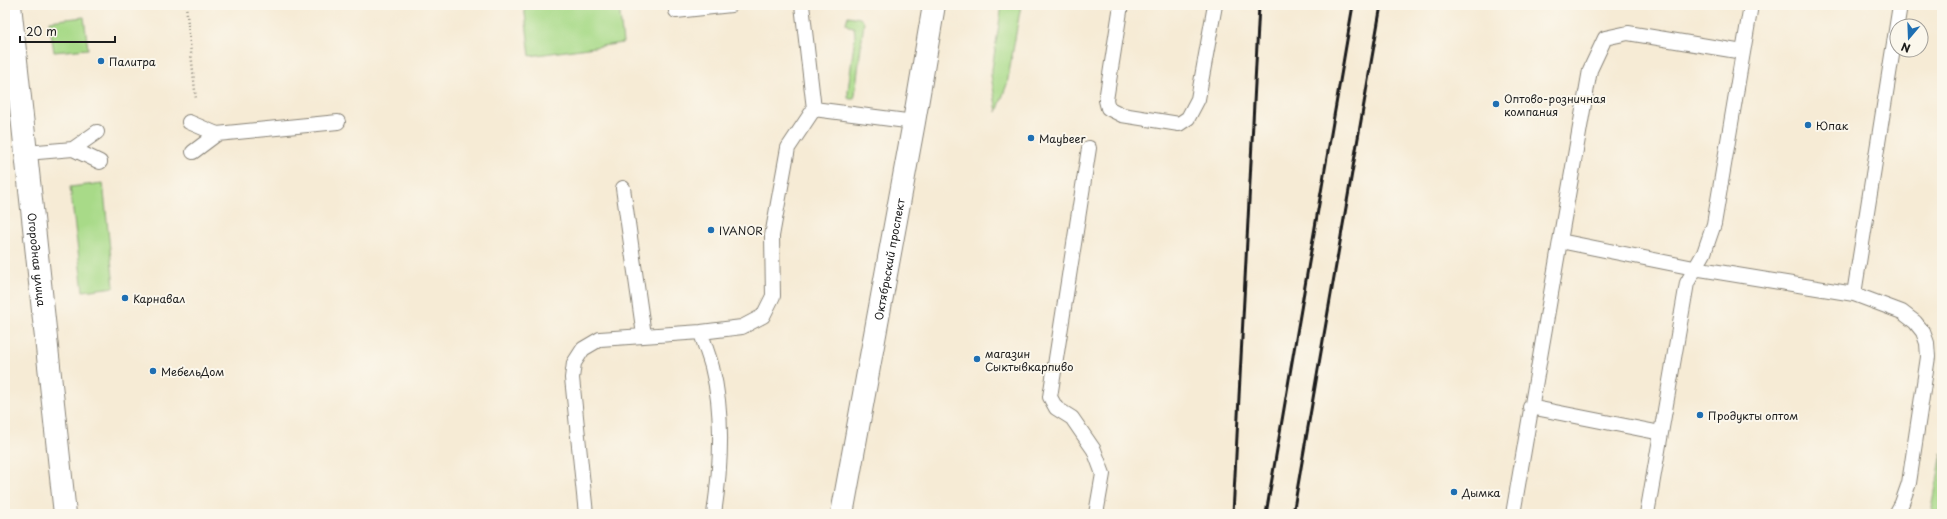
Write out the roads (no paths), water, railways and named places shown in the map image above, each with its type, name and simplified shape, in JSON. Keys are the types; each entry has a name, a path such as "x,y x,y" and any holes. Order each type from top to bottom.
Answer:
{"main road":[{"name":"Огородная улица","path":"10,5 65,514"},
{"name":"Октябрьский проспект","path":"842,514 934,5"}],"lane":[{"path":"676,11 731,5"},
{"path":"586,514 572,378 574,363 583,348 600,339 701,332 742,327 763,316 773,296 772,236 788,148 814,110 802,5"},
{"path":"1121,5 1106,100 1108,108 1122,115 1179,124 1188,118 1198,100 1215,5"},
{"path":"1647,514 1686,283 1704,253 1714,224 1751,5"},
{"path":"1854,294 1900,5"},
{"path":"1512,514 1590,70 1605,38 1628,33 1743,52"},
{"path":"814,110 914,122"},
{"path":"194,124 217,134 338,122"},
{"path":"26,153 73,149 97,132"},
{"path":"193,152 217,134"},
{"path":"1088,148 1050,397 1056,408 1072,418 1094,450 1103,474 1096,514"},
{"path":"73,149 100,162"},
{"path":"623,188 644,335"},
{"path":"1560,241 1694,268 1854,294 1902,312 1923,332 1927,342 1928,357 1909,483 1902,503 1896,514"},
{"path":"701,332 712,368 720,423 717,494 714,514"},
{"path":"1530,407 1661,432"}],"railway":[{"path":"1233,514 1259,5"},
{"path":"1266,514 1353,5"},
{"path":"1293,514 1381,5"}],"place":[{"name":"Палитра","path":"101,61"},
{"name":"Оптово-розничная компания","path":"1496,104"},
{"name":"Юпак","path":"1808,125"},
{"name":"Maybeer","path":"1031,138"},
{"name":"IVANOR","path":"711,230"},
{"name":"Карнавал","path":"125,298"},
{"name":"магазин Сыктывкарпиво","path":"977,359"},
{"name":"МебельДом","path":"153,371"},
{"name":"Продукты оптом","path":"1700,415"},
{"name":"Дымка","path":"1454,492"}]}
